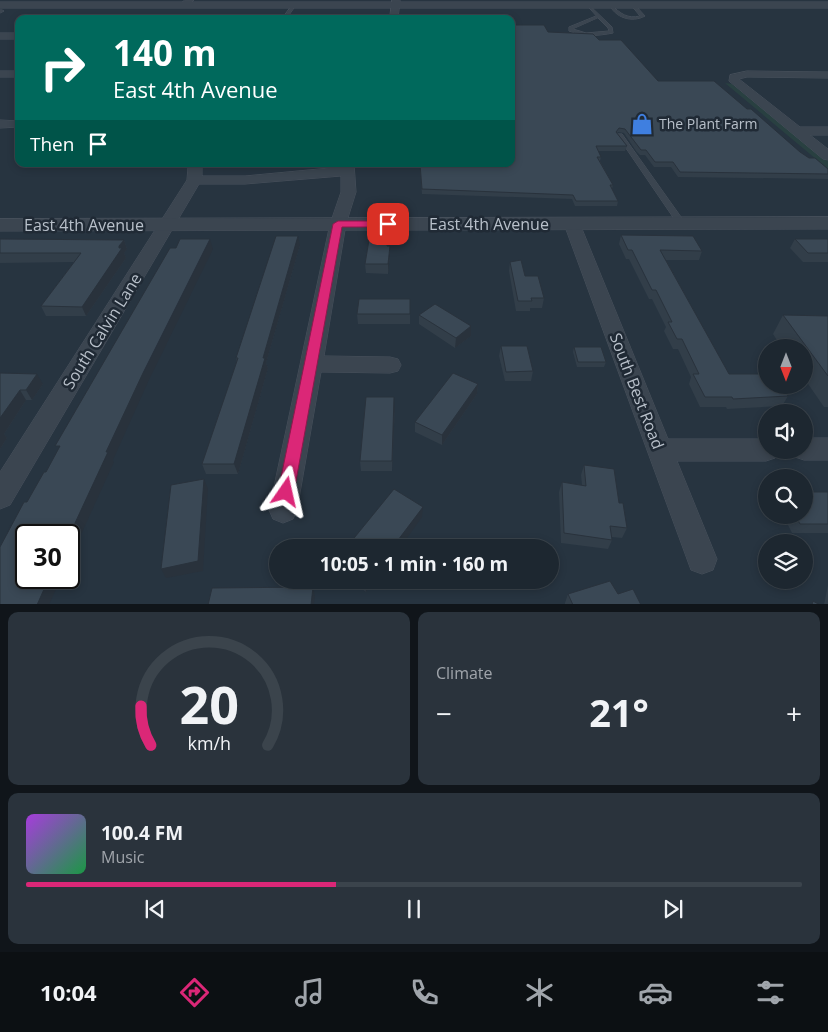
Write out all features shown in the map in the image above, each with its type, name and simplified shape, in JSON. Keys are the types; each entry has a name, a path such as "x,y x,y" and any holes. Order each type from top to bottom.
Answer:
{"street":[{"path":"1,16 47,0"},
{"path":"1,16 36,5 396,2 588,3 610,5 696,3 828,5"},
{"path":"394,15 396,2"},
{"path":"0,36 15,36"},
{"path":"0,74 15,74"},
{"path":"828,75 747,74 734,76 734,81 828,156"},
{"path":"0,124 15,124"},
{"path":"795,131 828,131"},
{"path":"195,167 194,180 245,180 347,167 350,186 338,224 283,510"},
{"name":"South Calvin Lane","path":"0,496 194,180"},
{"name":"East 4th Avenue","path":"0,225 828,223"},
{"name":"South Best Road","path":"572,224 702,559"},
{"path":"311,364 390,365"},
{"path":"813,450 828,449"},
{"path":"660,450 758,450"}],"lane":[{"path":"588,3 612,32 584,35 571,30 575,25 598,17"},
{"path":"610,5 622,18 632,19 643,16 633,5"},
{"path":"620,135 682,224"}],"green space":[{"path":"725,83 732,84 828,161 828,169"}],"building":[{"path":"515,22 516,25 544,25 548,32 593,34 599,40 621,40 658,81 714,81 747,109 751,109 800,152 809,158 815,158 828,169 828,174 680,172 673,162 655,162 646,150 641,150 625,129 619,128 616,132 627,146 596,146 601,157 597,157 613,185 610,185 618,201 576,201 573,195 422,189 420,167 515,167"},
{"path":"370,234 388,235 387,246 390,246 388,264 365,264"},
{"path":"621,235 693,236 702,251 660,250 729,374 758,374 758,394 787,394 788,396 733,399 732,397 705,397 693,374 699,374 682,339 677,339 668,322 672,322 656,290 652,290 632,250 628,250"},
{"path":"276,236 298,236 234,464 202,464 238,358 236,358"},
{"path":"0,239 124,240 119,246 119,248 122,248 82,307 41,306 81,253 0,253"},
{"path":"180,239 210,239 143,373 75,524 15,524 15,589 44,589 37,604 0,604 0,547 24,502 27,502 44,472 46,472 60,446 55,446 170,248 176,248"},
{"path":"795,239 828,239 828,253 808,253"},
{"path":"521,260 525,276 538,276 544,298 531,298 532,301 518,301 510,262"},
{"path":"359,299 410,299 410,314 357,314"},
{"path":"435,304 471,326 456,338 419,315"},
{"path":"783,315 828,316 828,376 813,356 813,339 801,339"},
{"path":"501,346 527,346 533,371 506,372"},
{"path":"574,347 601,347 606,362 578,362"},
{"path":"0,373 37,374 26,390 20,390 0,418"},
{"path":"453,373 478,384 442,435 415,422"},
{"path":"366,397 394,397 392,461 360,461"},
{"path":"584,465 614,469 619,503 623,503 627,528 610,526 612,540 564,533 562,482 586,486"},
{"path":"204,479 198,561 161,569 171,485"},
{"path":"394,489 423,507 399,539 353,539"},
{"path":"813,492 828,492 828,524 813,524"},
{"path":"610,581 618,594 633,589 640,604 573,604 568,594"},
{"path":"212,588 313,589 311,604 208,604"}],"place":[{"name":"The Plant Farm","path":"642,124"}],"route":[{"path":"286,492 338,224 388,224"}]}
